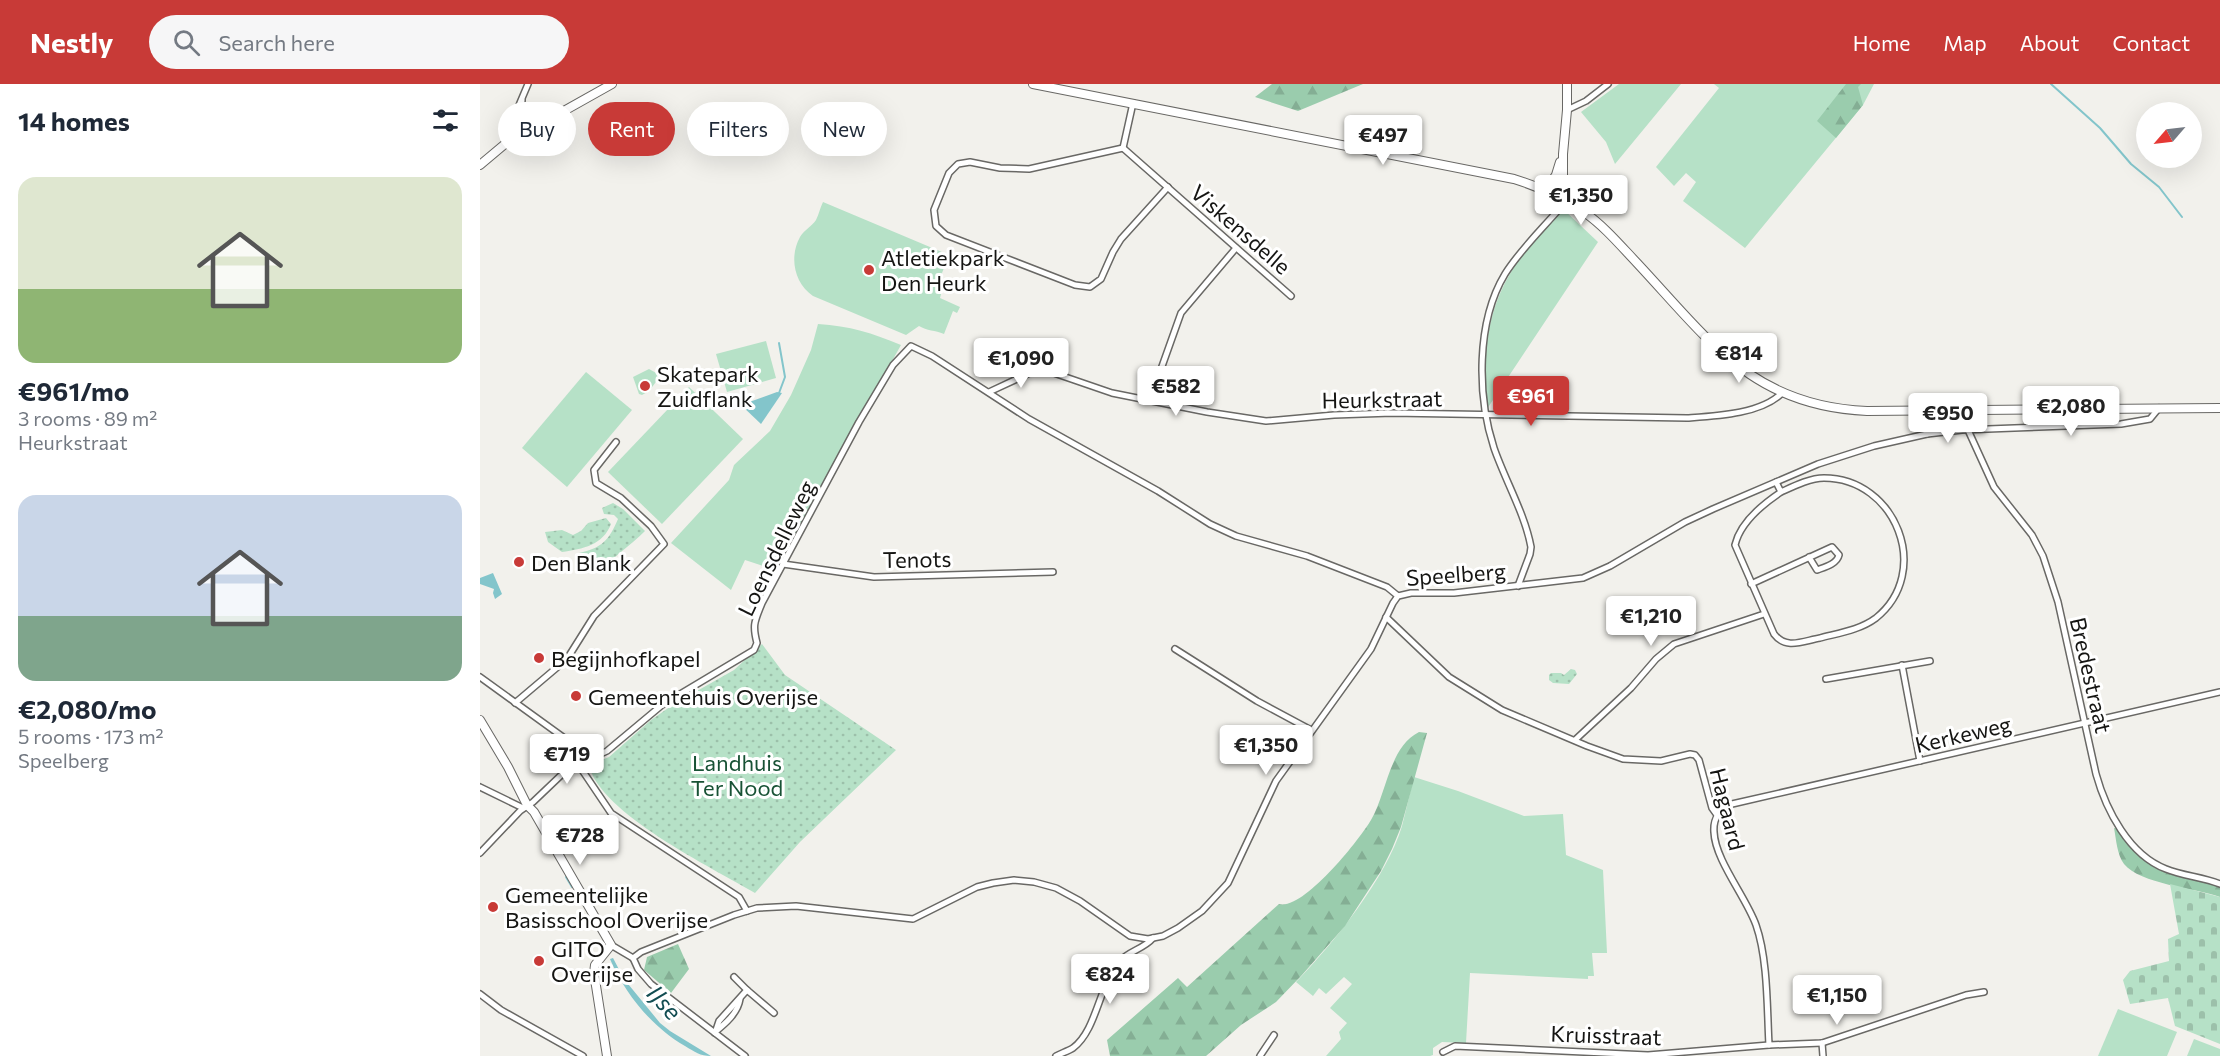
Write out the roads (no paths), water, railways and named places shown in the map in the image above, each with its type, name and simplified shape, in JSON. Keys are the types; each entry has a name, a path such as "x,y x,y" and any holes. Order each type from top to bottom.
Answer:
{"main road":[{"path":"576,104 612,84"},
{"path":"1033,84 1514,179 1546,190 1584,212 1612,237 1730,360 1748,374 1796,399 1834,409 1867,411 2220,408"},
{"path":"1563,199 1567,84"},
{"path":"480,165 498,149"},
{"path":"1546,190 1556,175 1563,154"},
{"path":"480,720 508,767 525,806 534,812 611,945 595,965 607,1056"}],"street":[{"path":"520,102 528,84"},
{"path":"1567,110 1586,101 1608,84"},
{"path":"522,98 522,102"},
{"path":"1133,103 1123,148 1029,169 1000,168 970,162 958,164 949,174 934,210 936,225 946,235 1075,285 1090,287 1101,279 1121,239 1168,188"},
{"name":"Viskensdelle","path":"1123,148 1291,296"},
{"path":"1518,586 1530,554 1529,540 1494,449 1485,415 1482,376 1484,346 1495,295 1517,258 1561,207 1563,199"},
{"path":"1150,400 1180,313 1236,248"},
{"name":"Speelberg","path":"911,346 932,356 1029,419 1158,491 1210,524 1236,537 1307,556 1367,579 1387,587 1398,597 1411,592 1454,593 1569,581 1597,573 1685,522 1818,464 1874,446 1927,434 1968,430 2121,424 2150,418 2159,408"},
{"name":"Loensdelleweg","path":"577,760 592,758 607,752 662,705 754,650 757,644 753,634 762,603 859,422 893,365 911,346"},
{"name":"Heurkstraat","path":"989,392 1034,371 1046,370 1101,390 1266,421 1334,414 1705,417 1762,406 1777,399 1782,393"},
{"path":"1925,410 1927,434"},
{"name":"Bredestraat","path":"1968,430 1994,487 2032,535 2043,556 2058,602 2101,789 2117,823 2133,844 2154,863 2167,870 2220,884"},
{"path":"515,703 567,658 594,615 664,544 651,526 621,498 596,483 594,470 616,442"},
{"path":"1787,477 1791,487"},
{"path":"1826,478 1851,483 1875,497 1885,506 1900,531 1904,548 1904,565 1901,582 1886,608 1875,618 1864,625 1842,632 1786,644 1779,641 1774,634 1735,546 1741,530 1761,508 1791,487 1826,478"},
{"path":"1776,482 1781,492"},
{"path":"1751,584 1809,557 1832,547 1839,555 1838,560 1834,563 1817,570 1809,557"},
{"name":"Tenots","path":"783,564 874,577 1053,572"},
{"path":"633,958 641,952 747,911 775,906 796,906 913,919 977,888 1000,881 1020,880 1056,888 1130,936 1153,938 1168,934 1191,920 1212,902 1228,883 1276,781 1371,649 1398,597"},
{"path":"1575,740 1674,644 1764,614"},
{"name":"Hagaard","path":"1386,617 1442,671 1502,710 1613,756 1635,761 1661,761 1690,754 1695,755 1699,760 1712,808 1717,815 1714,824 1717,848 1750,910 1761,942 1769,1045"},
{"path":"1175,649 1257,701 1311,730"},
{"path":"1826,679 1930,661"},
{"path":"1902,665 1920,761"},
{"path":"480,677 574,746 578,753 577,760 581,771 611,813 739,897 747,911"},
{"name":"Kerkeweg","path":"1717,815 1723,808 1732,804 2220,692"},
{"path":"480,853 525,806 577,760"},
{"path":"480,787 525,806"},
{"path":"1056,1056 1074,1047 1086,1033 1108,978 1119,960 1149,944 1153,938"},
{"path":"611,945 633,958 638,969 651,984 745,1056"},
{"path":"734,977 774,1013"},
{"path":"715,1032 719,1021 747,990"},
{"path":"1769,1045 1822,1043 1945,1002 1984,992"},
{"path":"480,994 501,1010 583,1056"},
{"path":"1260,1056 1274,1035"},
{"path":"1822,1043 1823,1056"},
{"name":"Kruisstraat","path":"1443,1052 1455,1046 1648,1055 1769,1045"}],"water":[{"path":"777,392 782,393 761,424 741,405"},
{"path":"493,573 502,594 495,599 494,589 480,584 480,578"},
{"path":"613,958 624,979 660,1023 711,1056 689,1048 661,1029 651,1019 623,985 610,959"}],"waterway":[{"path":"2051,84 2100,128 2131,164 2159,187 2182,217"},
{"path":"779,343 785,377 779,393"},
{"name":"IJse","path":"566,877 572,887"}],"place":[{"name":"Atletiekpark Den Heurk","path":"869,270"},
{"name":"Skatepark Zuidflank","path":"645,386"},
{"name":"Den Blank","path":"519,562"},
{"name":"Begijnhofkapel","path":"539,658"},
{"name":"Gemeentehuis Overijse","path":"576,696"},
{"name":"Gemeentelijke Basisschool Overijse","path":"493,907"},
{"name":"GITO Overijse","path":"539,961"}],"park label":[{"name":"Landhuis Ter Nood","path":"737,774"}]}
